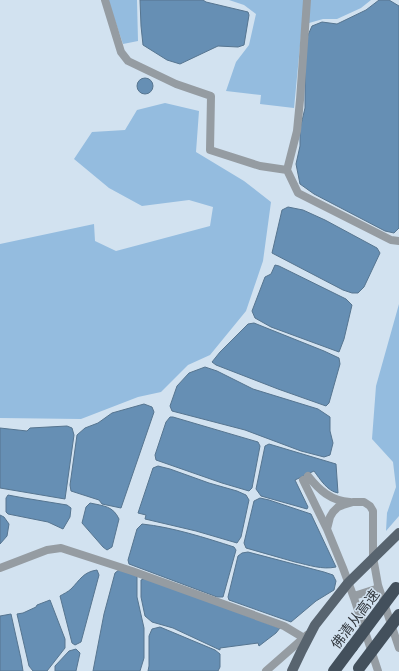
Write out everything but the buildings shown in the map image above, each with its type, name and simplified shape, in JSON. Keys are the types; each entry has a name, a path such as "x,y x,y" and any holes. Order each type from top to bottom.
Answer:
{"highway":[{"name":"佛清从高速","path":"334,671 397,586"},
{"path":"358,670 399,615"}],"main road":[{"path":"292,671 315,625 348,582 399,533"}],"street":[{"path":"105,0 121,52 128,60 176,84 212,96 210,150 260,166 287,170"},
{"path":"307,0 297,131 287,170 298,193 391,240 399,241"},
{"path":"378,671 354,596 306,478 315,484 325,494 337,500 364,502 370,506 373,511 373,557 379,588 399,648"},
{"path":"328,529 330,517 333,512 338,507 353,502"},
{"path":"0,568 47,550 61,548 132,571 284,626 304,638"},
{"path":"354,596 379,588"},
{"path":"266,671 304,638 315,625"}],"shaded area":[{"path":"108,0 137,0 138,41 123,44"},
{"path":"140,0 203,0 248,12 249,15 244,45 238,47 218,46 180,64 167,60 143,45"},
{"path":"229,0 371,0 361,8 337,19 323,19 302,25 294,108 260,104 261,95 226,91 236,62 249,45 256,14 244,5"},
{"path":"379,0 389,0 399,6 399,228 394,233 385,231 314,194 300,184 296,164 300,146 300,129 305,108 305,42 312,26 322,22 337,24 366,10"},
{"path":"145,78 152,83 153,86 148,93 145,94 138,89 137,86 142,79"},
{"path":"165,103 199,111 196,152 244,181 271,202 263,261 246,311 210,355 188,365 161,392 138,397 81,419 0,418 0,244 94,224 95,241 116,251 210,226 213,207 189,200 142,206 109,188 74,159 92,132 125,130 137,110"},
{"path":"288,207 303,210 325,220 377,248 380,253 364,287 358,293 343,290 272,253 282,210"},
{"path":"275,265 346,299 352,305 344,339 339,352 271,327 255,318 252,311 265,277 271,274"},
{"path":"399,304 399,516 386,531 387,513 396,487 393,462 372,439 376,386"},
{"path":"254,323 339,358 340,364 329,403 326,406 278,389 216,365 212,362 248,324"},
{"path":"205,367 217,371 253,389 318,409 330,417 330,431 333,443 330,455 324,457 301,451 245,430 172,411 170,406 177,386 189,373"},
{"path":"144,404 152,407 154,412 121,508 102,504 99,500 71,491 70,485 77,435 85,428 98,423 112,413"},
{"path":"170,417 258,442 260,446 252,488 249,491 156,460 155,455 166,422"},
{"path":"67,426 72,428 74,435 65,499 0,488 0,428 27,431 30,428"},
{"path":"269,444 336,464 338,493 330,490 314,471 295,480 308,507 307,509 261,496 256,489 265,446"},
{"path":"158,466 246,495 249,500 241,537 237,543 196,531 145,519 146,515 138,513 153,468"},
{"path":"8,495 67,505 71,508 70,517 63,529 48,522 8,514 6,512 6,498"},
{"path":"260,498 311,514 336,567 321,568 310,566 246,548 244,543 254,501"},
{"path":"90,503 111,509 119,519 112,547 107,550 82,523 86,507"},
{"path":"0,515 4,517 9,524 7,536 0,544"},
{"path":"142,524 177,530 234,547 236,550 223,597 217,597 129,564 128,560 137,529"},
{"path":"248,552 333,575 336,581 334,590 316,601 291,622 229,600 228,597 238,556 242,553"},
{"path":"120,569 137,576 137,597 144,628 144,658 140,671 93,671 104,614 115,573"},
{"path":"97,570 99,575 81,642 75,645 72,643 60,596 70,590 85,575"},
{"path":"146,578 280,628 259,646 258,643 220,648 220,650 173,628 152,622 145,616 141,597 141,580"},
{"path":"50,600 65,639 65,648 47,671 33,671 29,666 17,614 23,613"},
{"path":"11,614 23,671 0,671 0,616"},
{"path":"160,627 215,650 220,654 220,667 218,671 148,671 149,636 152,629"},
{"path":"76,649 80,653 76,671 55,671 55,666 69,651"}]}
